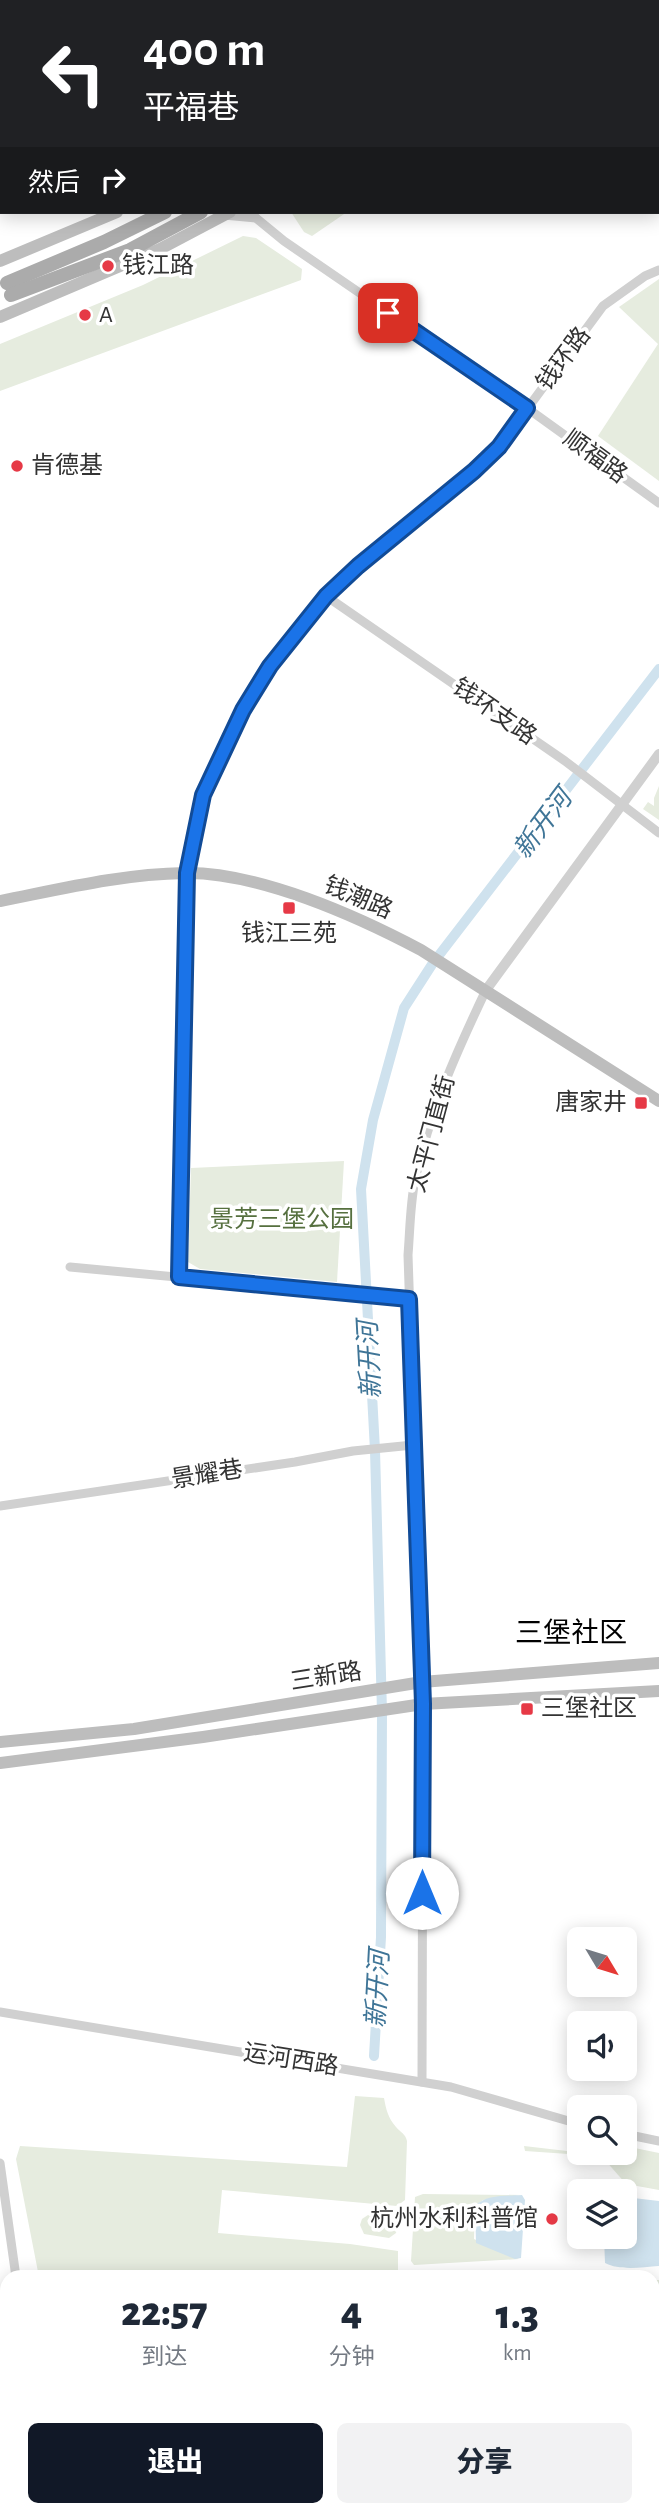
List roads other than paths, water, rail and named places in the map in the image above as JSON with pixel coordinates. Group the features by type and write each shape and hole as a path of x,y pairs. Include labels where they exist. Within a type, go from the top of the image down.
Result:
{"main road":[{"path":"0,261 112,214"},
{"path":"161,214 9,289 130,250 197,214"},
{"path":"0,317 160,249 225,214"},
{"name":"钱潮路","path":"0,901 85,884 187,873 246,880 308,900 385,931 421,950 659,1101"},
{"name":"三新路","path":"0,1742 134,1729 422,1682 659,1662"},
{"name":"三新路","path":"0,1763 423,1704 659,1691"}],"street":[{"name":"顺福路","path":"257,215 284,241 527,408 659,503"},
{"name":"钱环路","path":"179,1277 187,873 203,795 222,752 243,710 270,666 326,596 362,562 474,471 499,447 603,306 645,276 659,270"},
{"name":"钱环支路","path":"326,596 565,761 659,833"},
{"name":"太平门直街","path":"422,2082 423,1704 408,1255 415,1182 432,1118 453,1059 486,990 659,754"},
{"path":"69,1267 409,1299"},
{"name":"景耀巷","path":"0,1506 353,1451 413,1445"},
{"name":"运河西路","path":"0,2012 451,2087 567,2121"},
{"path":"637,2136 659,2141"},
{"path":"0,2163 15,2270"}],"water":[{"path":"522,2195 525,2200 521,2258 515,2259 476,2243 475,2206 485,2199"},
{"path":"637,2198 659,2201 659,2266 624,2268 605,2263 604,2249 637,2249"}],"waterway":[{"name":"新开河","path":"374,2056 381,1937 382,1712 375,1450 361,1189 373,1120 404,1008 433,963 659,669"}],"place":[{"name":"钱江路","path":"108,266"},
{"name":"A","path":"85,315"},
{"name":"肯德基","path":"17,466"},
{"name":"钱江三苑","path":"289,908"},
{"name":"唐家井","path":"641,1103"},
{"name":"三堡社区","path":"527,1709"},
{"name":"杭州水利科普馆","path":"552,2219"}],"district":[{"name":"三堡社区","path":"571,1634"}],"park label":[{"name":"景芳三堡公园","path":"282,1220"}]}
